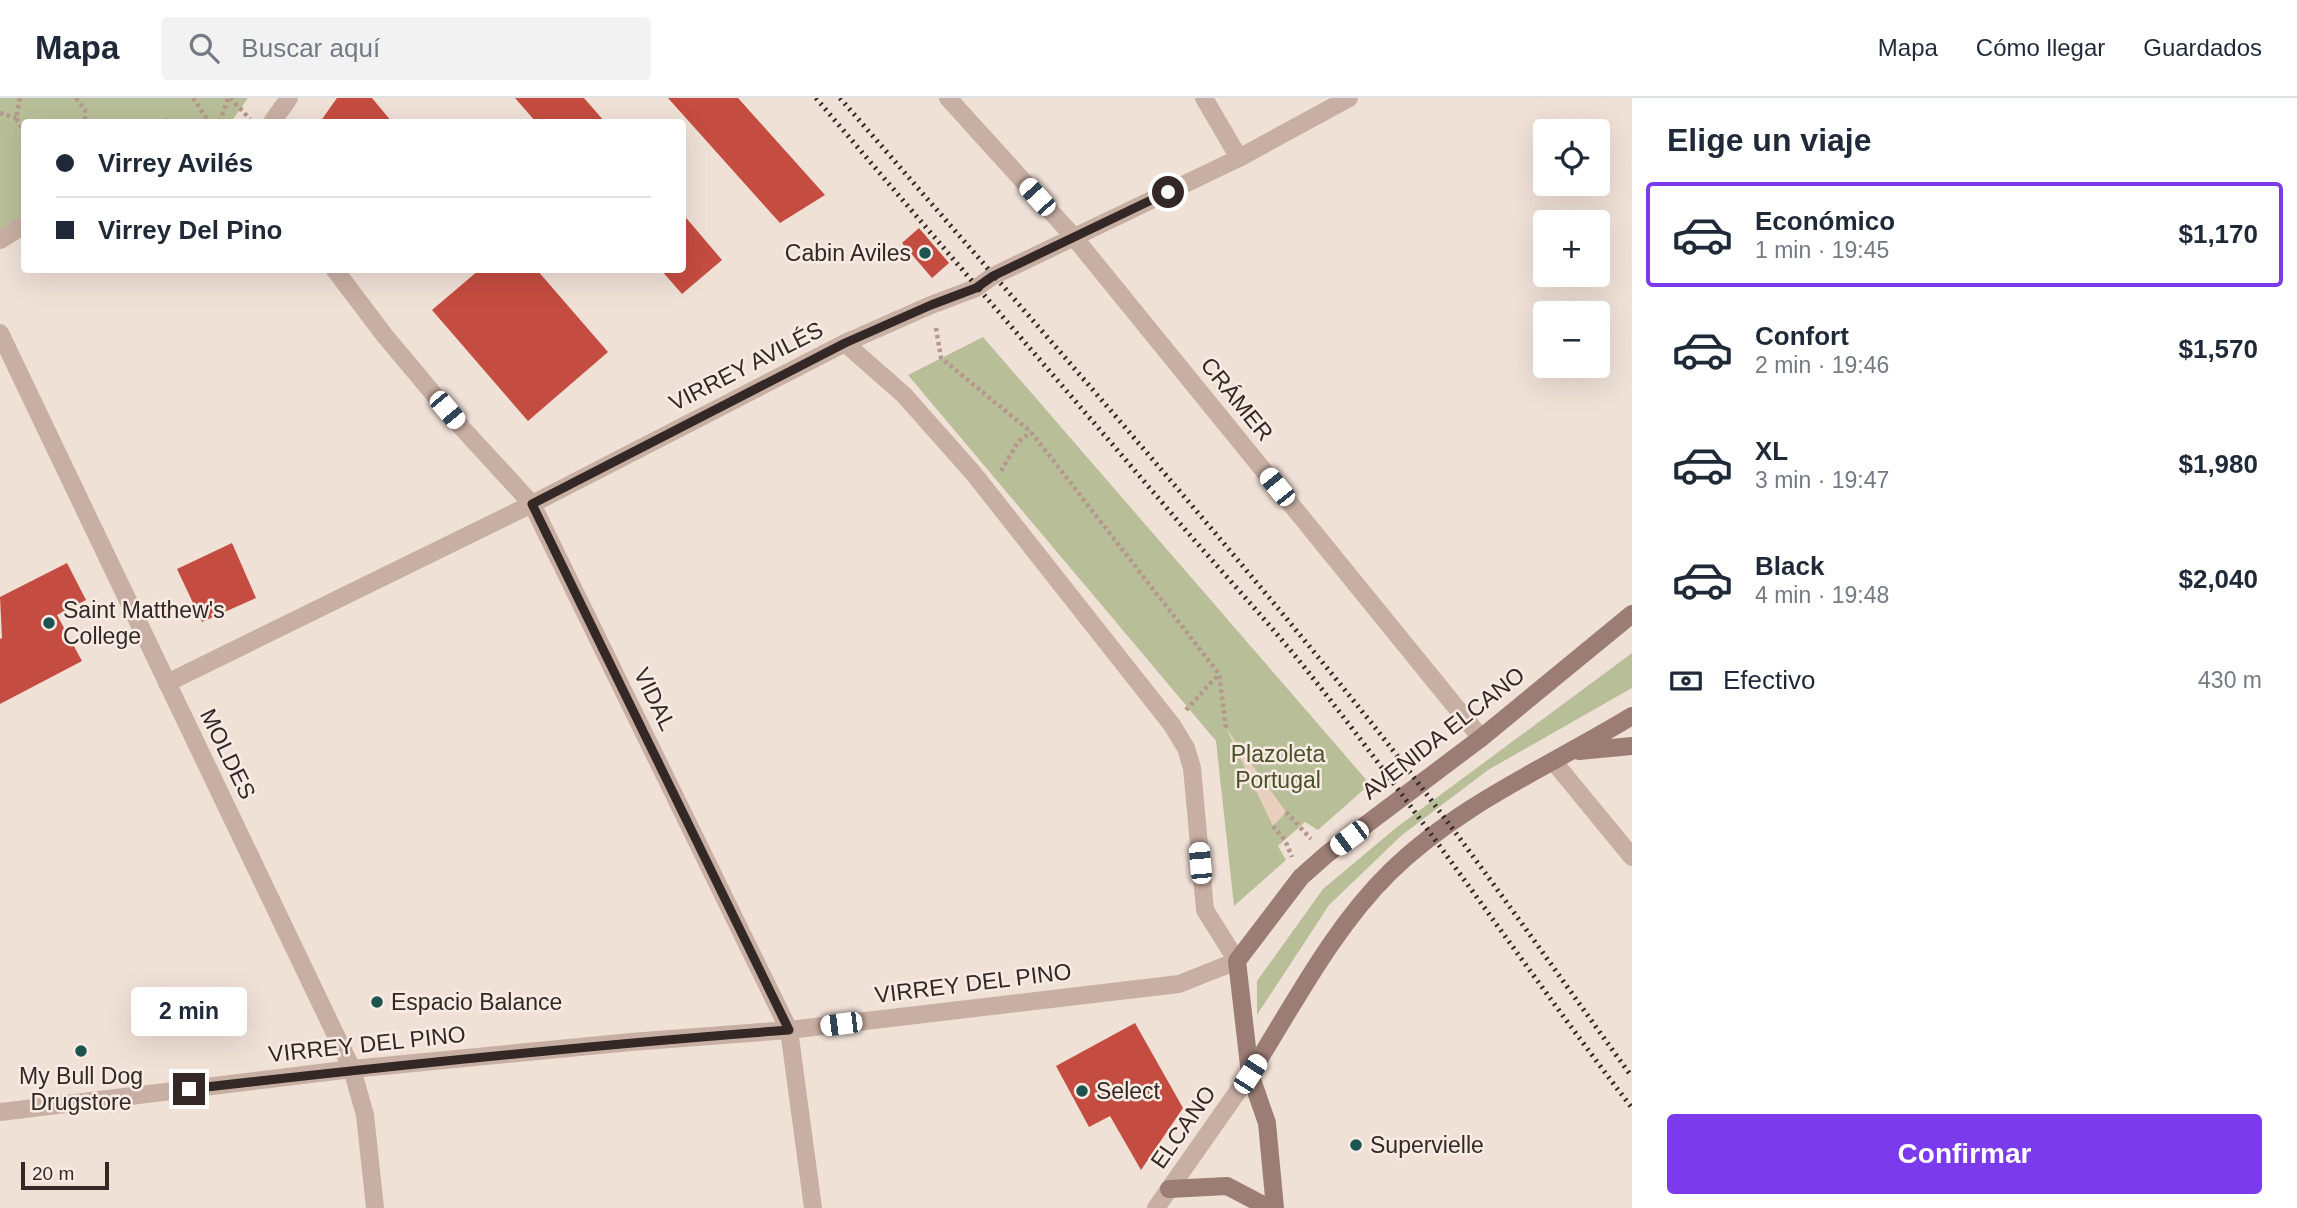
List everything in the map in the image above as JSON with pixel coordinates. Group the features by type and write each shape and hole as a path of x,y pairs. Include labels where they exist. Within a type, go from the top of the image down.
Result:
{"main road":[{"name":"AVENIDA ELCANO","path":"1237,961 1301,877 1327,854 1481,738 1631,617"},
{"path":"1250,1074 1331,945 1390,872 1466,810 1576,751 1632,716"},
{"path":"1576,751 1632,746"},
{"path":"1237,961 1250,1074 1267,1123 1275,1208"},
{"path":"1169,1189 1227,1186 1269,1208"}],"street":[{"path":"274,119 289,98"},
{"name":"CRÁMER","path":"948,98 1073,236 1481,738"},
{"path":"1204,98 1239,159"},
{"name":"VIRREY AVILÉS","path":"167,683 532,504 845,343 976,288 993,276 1073,236 1239,159 1349,98"},
{"path":"0,240 21,227"},
{"name":"VIDAL","path":"337,273 385,336 463,429 532,504 789,1030 813,1208"},
{"name":"MOLDES","path":"0,333 352,1069 365,1115 375,1208"},
{"path":"845,343 904,395 974,474 1172,725 1192,768 1205,910 1237,961"},
{"path":"1554,762 1632,857"},
{"name":"VIRREY DEL PINO","path":"0,1112 352,1069 789,1030 1179,984 1237,961"},
{"name":"ELCANO","path":"1156,1208 1250,1074"}],"path":[{"path":"16,118 20,98"},
{"path":"76,98 85,110 85,119"},
{"path":"192,98 207,119"},
{"path":"221,119 229,98 250,119"},
{"path":"0,113 16,118 21,126"},
{"path":"931,305 941,358 1031,432 1219,674 1226,727"},
{"path":"996,480 1018,442 1031,432"},
{"path":"1172,725 1219,674"},
{"path":"1286,811 1300,827"},
{"path":"1273,826 1285,840"}],"green space":[{"path":"0,98 248,98 233,119 21,119 21,227 0,240"},
{"name":"Plazoleta Portugal","path":"983,337 1370,784 1318,830 1305,822 1278,846 1286,860 1234,906 1216,741 908,375"},
{"path":"1632,653 1632,688 1488,770 1402,835 1329,905 1257,1015 1257,981 1323,889 1397,827"}],"shaded area":[{"path":"1226,728 1286,812 1273,826"}],"building":[{"path":"337,98 372,98 390,119 322,119"},
{"path":"515,98 584,98 602,119 533,119"},
{"path":"668,98 738,98 825,195 780,223"},
{"path":"686,218 722,260 682,294 664,273 686,273"},
{"name":"Cabin Aviles","path":"919,228 949,263 932,278 902,243"},
{"path":"475,273 540,273 608,352 528,421 432,310"},
{"path":"232,543 256,598 202,622 177,569"},
{"name":"Saint Matthew's College","path":"67,563 86,600 57,615 82,661 0,704 0,597"},
{"path":"1135,1023 1183,1108 1141,1170 1110,1116 1089,1127 1056,1066"}],"railway":[{"path":"816,98 1305,668 1389,777 1632,1108"},
{"path":"840,98 1298,632 1465,846 1632,1077"}],"place":[{"name":"Cabin Aviles","path":"925,253"},
{"name":"Saint Matthew's College","path":"49,623"},
{"name":"Espacio Balance","path":"377,1002"},
{"name":"My Bull Dog Drugstore","path":"81,1051"},
{"name":"Select","path":"1082,1091"},
{"name":"Supervielle","path":"1356,1145"}],"route":[{"path":"189,1089 402,1064 789,1030 532,504 845,343 976,288 993,276 1073,236 1168,192"}]}
